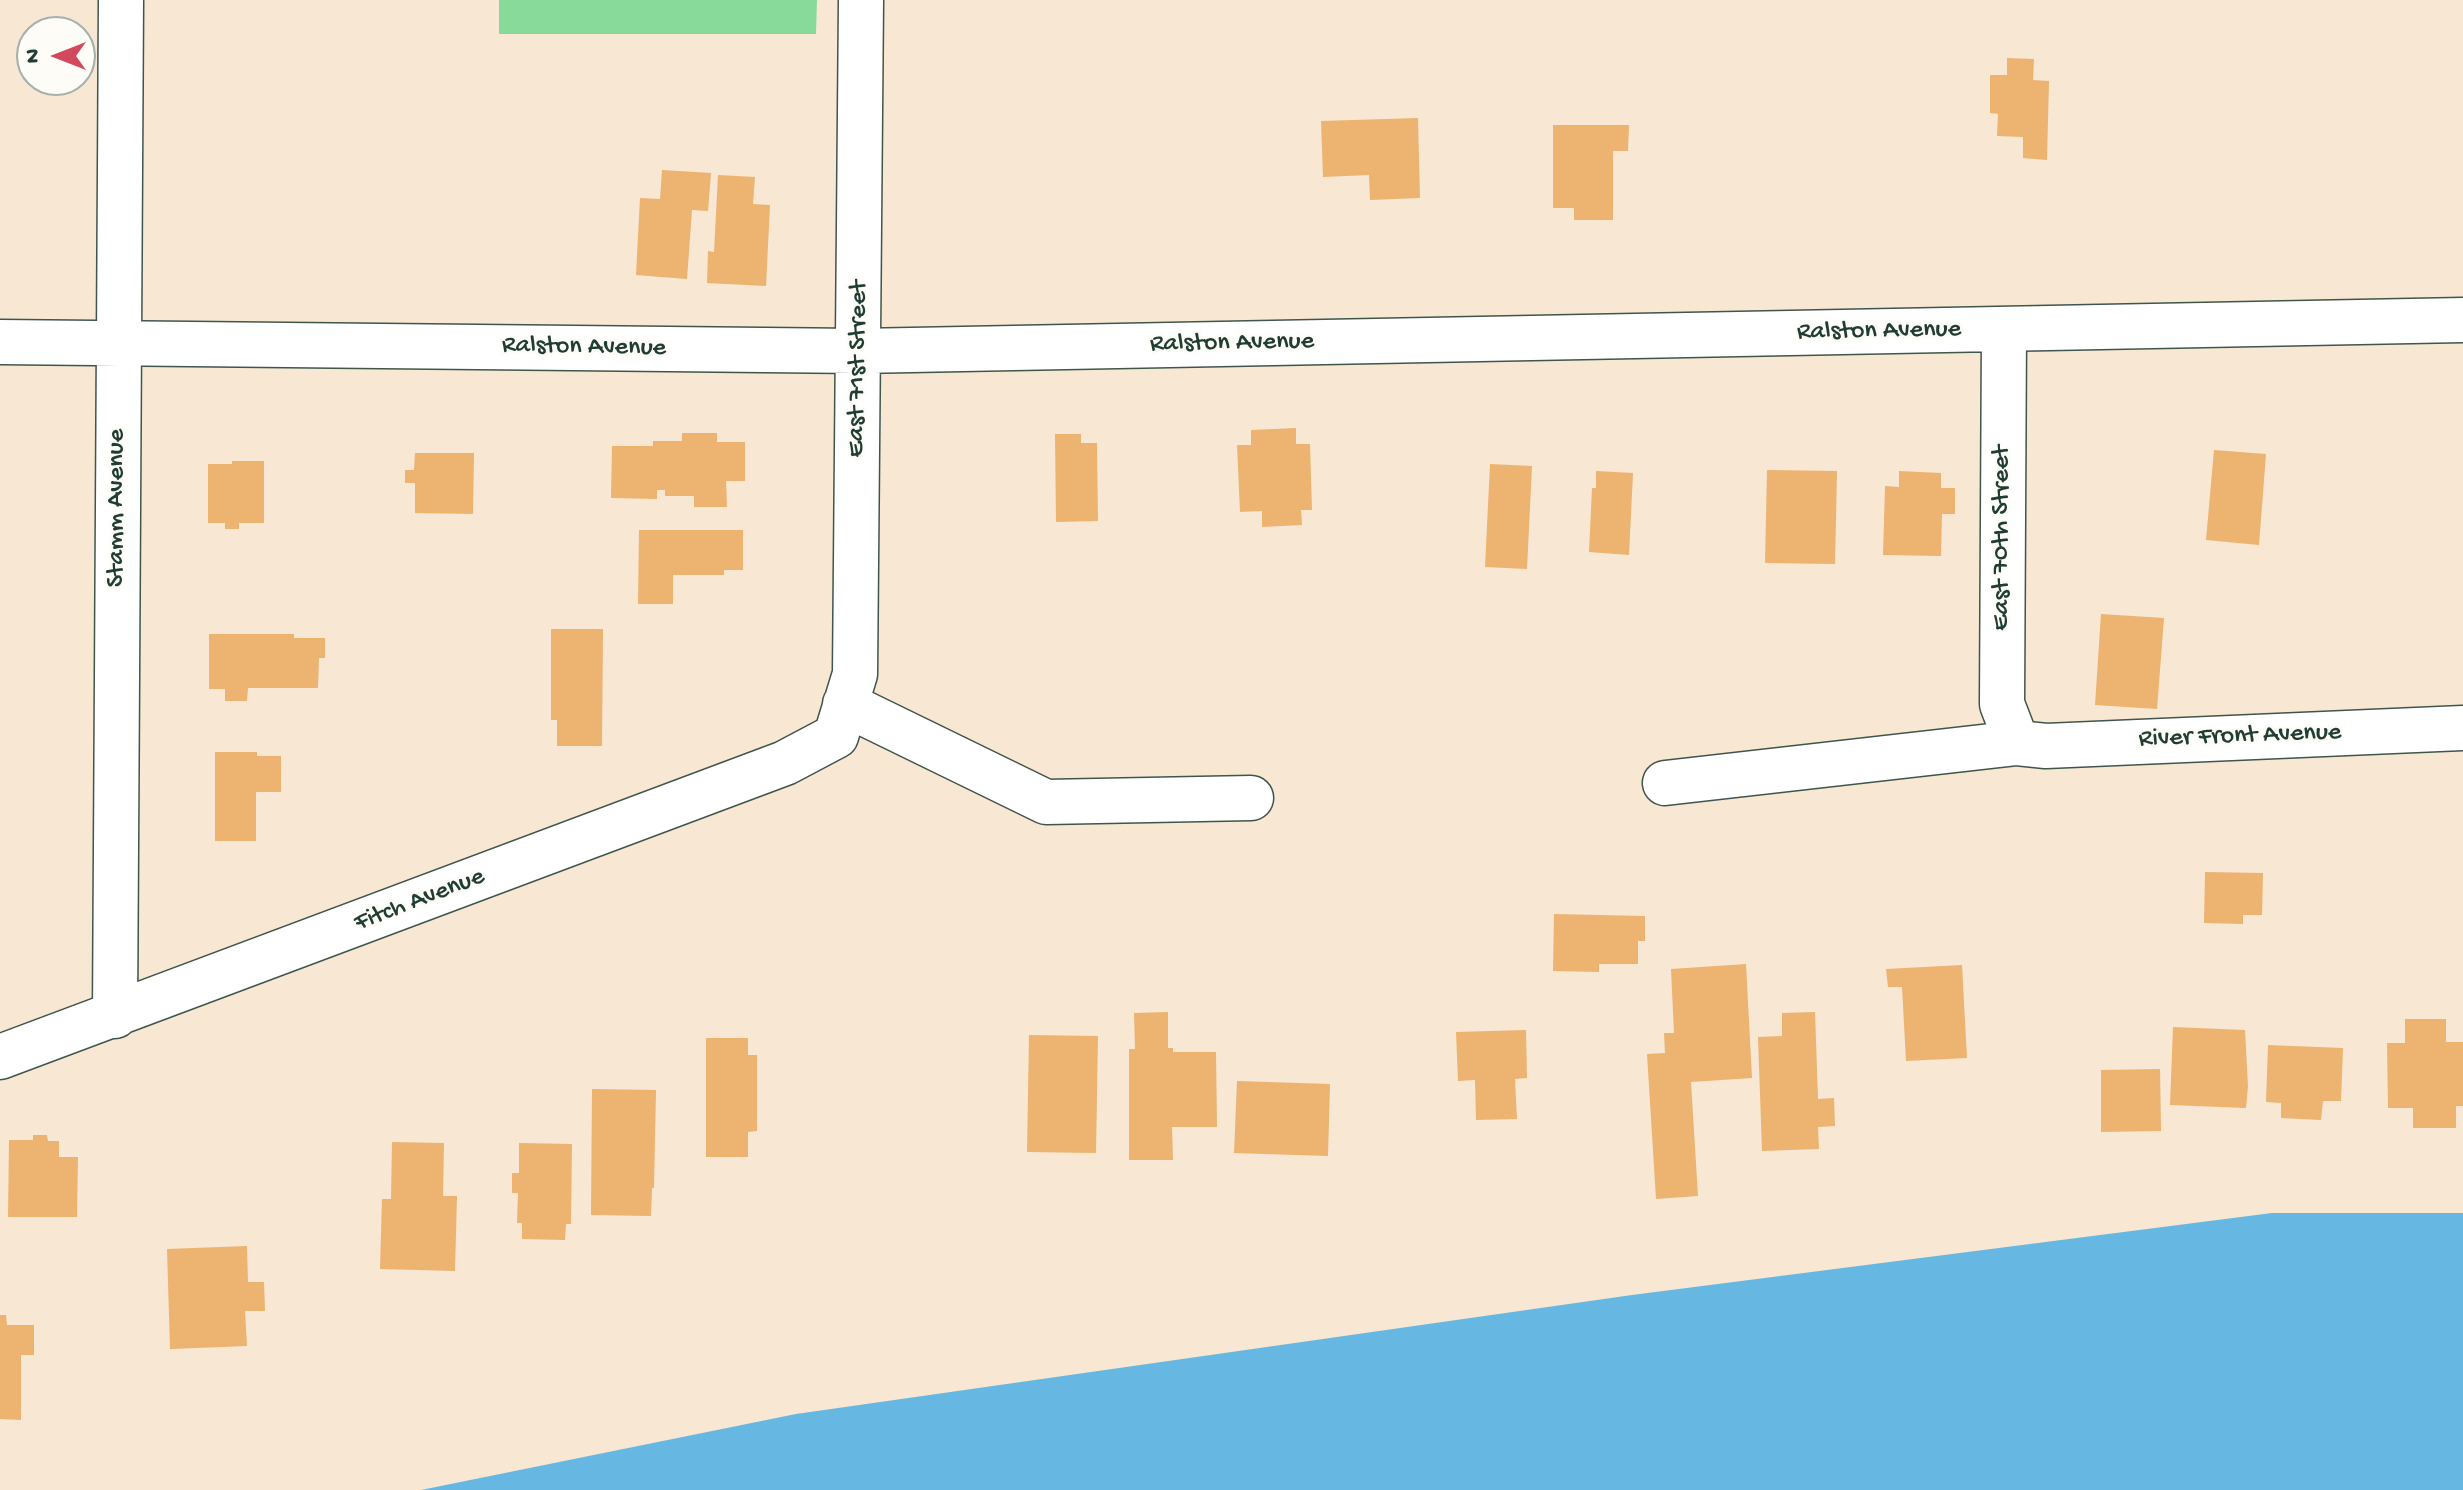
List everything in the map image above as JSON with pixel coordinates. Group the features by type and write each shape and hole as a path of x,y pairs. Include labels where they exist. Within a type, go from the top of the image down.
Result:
{"street":[{"name":"Stamm Avenue","path":"115,1016 121,0"},
{"name":"East 71st Street","path":"841,720 855,674 861,0"},
{"name":"Ralston Avenue","path":"0,342 859,351 2463,320"},
{"name":"East 70th Street","path":"2004,330 2002,704 2017,743"},
{"name":"Fitch Avenue","path":"0,1057 785,763 841,720"},
{"path":"841,720 1046,802 1251,798"},
{"name":"River Front Avenue","path":"1665,783 2017,743 2046,746 2463,728"}],"green space":[{"path":"499,0 817,0 816,34 499,34"}],"water":[{"path":"2272,1213 2463,1213 2463,1490 421,1490 796,1414 1632,1295"}],"building":[{"path":"2007,58 2034,59 2033,80 2049,81 2047,160 2023,158 2023,137 1997,136 1998,114 1990,113 1990,75 2007,75"},
{"path":"1418,118 1420,198 1370,200 1369,175 1323,177 1321,121"},
{"path":"1553,125 1629,125 1628,151 1613,151 1613,220 1574,220 1574,208 1553,208"},
{"path":"662,170 711,173 708,211 692,210 687,279 636,275 640,198 660,199"},
{"path":"718,175 755,177 753,204 770,205 766,286 707,283 708,251 714,252"},
{"path":"1296,428 1296,444 1310,444 1312,510 1301,510 1302,525 1262,527 1262,511 1240,512 1237,445 1251,445 1251,430"},
{"path":"682,433 717,433 717,442 745,442 745,481 726,481 727,507 694,507 694,496 665,496 665,490 657,490 657,499 611,498 612,446 653,446 653,441 682,441"},
{"path":"1055,434 1081,434 1081,443 1097,443 1098,521 1056,522"},
{"path":"2214,450 2266,454 2259,545 2206,540"},
{"path":"415,453 474,453 473,514 415,513 415,483 405,483 405,470 414,470"},
{"path":"232,461 264,461 264,523 239,523 239,529 225,529 225,523 208,523 208,464 232,464"},
{"path":"1490,464 1532,466 1527,569 1485,567"},
{"path":"1767,470 1837,471 1835,564 1765,563"},
{"path":"1596,471 1633,473 1629,555 1589,552 1592,488 1596,488"},
{"path":"1899,471 1941,473 1941,488 1955,488 1955,514 1942,514 1941,556 1883,555 1885,486 1899,487"},
{"path":"639,530 743,530 743,570 724,570 724,575 673,575 673,604 638,604"},
{"path":"2101,614 2164,618 2157,709 2095,705"},
{"path":"551,629 603,629 602,746 557,746 557,720 551,720"},
{"path":"209,634 294,634 294,638 325,638 325,658 319,658 318,688 248,688 247,701 225,701 225,689 209,689"},
{"path":"215,752 257,752 257,756 281,756 281,792 256,792 256,841 215,841"},
{"path":"2205,872 2263,873 2262,915 2243,915 2243,924 2204,923"},
{"path":"1554,914 1645,916 1645,941 1638,941 1638,964 1599,964 1599,972 1553,971"},
{"path":"1746,964 1752,1078 1691,1082 1698,1196 1656,1199 1647,1054 1665,1053 1664,1033 1674,1033 1671,969"},
{"path":"1962,965 1967,1058 1906,1061 1902,987 1888,987 1886,969"},
{"path":"1168,1012 1168,1048 1173,1048 1173,1052 1216,1052 1217,1127 1172,1127 1173,1160 1129,1160 1129,1049 1135,1049 1134,1013"},
{"path":"1815,1012 1818,1099 1834,1098 1835,1126 1818,1127 1819,1149 1762,1151 1758,1037 1782,1036 1782,1013"},
{"path":"2405,1019 2446,1019 2446,1042 2463,1042 2463,1106 2456,1106 2456,1128 2413,1128 2413,1108 2388,1108 2387,1043 2405,1043"},
{"path":"2173,1027 2245,1030 2246,1108 2170,1105"},
{"path":"1526,1030 1527,1078 1515,1079 1517,1119 1476,1120 1475,1080 1458,1081 1456,1032"},
{"path":"1029,1035 1098,1036 1096,1153 1027,1152"},
{"path":"706,1038 748,1038 748,1055 757,1055 757,1131 748,1132 748,1157 706,1157"},
{"path":"2268,1045 2343,1048 2341,1101 2323,1101 2321,1120 2281,1118 2281,1103 2266,1102"},
{"path":"2160,1069 2161,1131 2101,1132 2101,1070"},
{"path":"1237,1081 1330,1084 1328,1156 1234,1153"},
{"path":"592,1089 656,1090 651,1216 591,1215"},
{"path":"33,1135 47,1135 48,1141 59,1141 59,1157 78,1157 77,1217 8,1217 9,1140 33,1140"},
{"path":"392,1142 444,1143 443,1196 457,1196 455,1271 380,1269 382,1199 391,1199"},
{"path":"519,1143 572,1144 571,1224 566,1224 565,1240 522,1239 522,1223 517,1223 518,1193 512,1193 512,1173 519,1173"},
{"path":"247,1246 248,1282 264,1282 265,1311 245,1311 247,1346 170,1349 167,1249"},
{"path":"0,1315 6,1315 7,1325 34,1325 34,1355 21,1355 21,1420 0,1419"}]}
